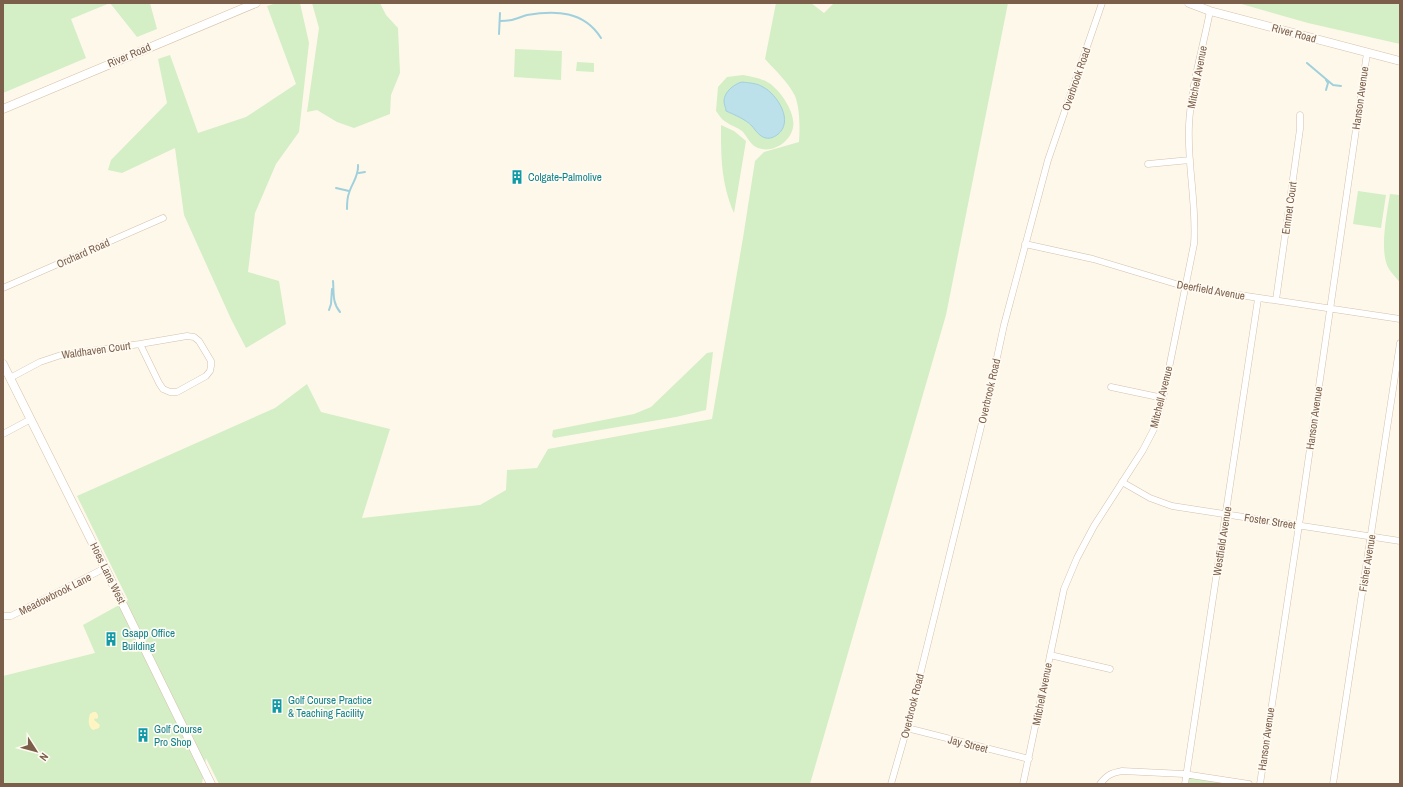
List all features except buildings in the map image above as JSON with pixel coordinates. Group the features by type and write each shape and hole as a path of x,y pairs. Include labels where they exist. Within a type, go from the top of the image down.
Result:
{"main road":[{"name":"River Road","path":"3,108 256,3"},
{"name":"River Road","path":"1189,3 1210,11 1400,61"},
{"name":"Hoes Lane West","path":"3,364 211,784"}],"street":[{"name":"Overbrook Road","path":"891,784 907,728 986,406 1004,325 1025,244 1048,160 1102,3"},
{"name":"Mitchell Avenue","path":"1023,784 1064,589 1076,558 1094,526 1143,450 1155,427 1163,398 1194,244 1195,225 1189,125 1191,103 1210,11"},
{"name":"Hanson Avenue","path":"1260,784 1367,53"},
{"name":"Emmet Court","path":"1276,300 1299,137 1300,114"},
{"path":"1148,164 1190,160"},
{"name":"Orchard Road","path":"3,288 163,218"},
{"name":"Deerfield Avenue","path":"1025,244 1093,259 1186,288 1400,319"},
{"name":"Westfield Avenue","path":"1185,784 1227,514 1258,299"},
{"name":"Waldhaven Court","path":"10,378 40,362 61,355 187,336 194,337 199,341 211,361 210,371 206,376 177,392 170,392 164,389 159,383 140,344"},
{"name":"Fisher Avenue","path":"1333,784 1400,342"},
{"path":"1111,386 1163,398"},
{"path":"3,434 31,419"},
{"name":"Foster Street","path":"1122,482 1150,498 1172,506 1400,541"},
{"name":"Meadowbrook Lane","path":"3,616 11,616 105,568"},
{"path":"1050,655 1110,669"},
{"name":"Jay Street","path":"907,728 1029,759"},
{"path":"1100,784 1112,773 1122,771 1187,775 1249,784"}],"green space":[{"path":"3,3 110,3 71,19 86,58 3,93"},
{"path":"110,3 150,3 157,29 137,37"},
{"path":"277,3 300,3 309,43 299,132 276,164 255,213 248,272 279,281 286,324 246,348 231,319 184,215 175,148 122,173 108,170 111,160 167,103 158,59 170,55 198,133 246,117 296,84 267,6"},
{"path":"312,3 380,3 386,15 398,28 400,73 391,95 390,114 354,128 337,122 317,110 307,112 319,28"},
{"path":"776,3 811,3 824,13 834,3 1008,3 946,315 810,784 219,784 206,758 202,784 3,784 3,676 95,653 83,625 128,600 77,496 275,408 307,384 321,412 390,429 362,518 480,505 506,490 507,470 537,468 548,449 712,419 755,161 764,152 799,142 799,112 795,96 785,81 765,59"},
{"path":"1238,3 1400,3 1400,44 1308,23"},
{"path":"515,49 562,51 561,80 514,77"},
{"path":"577,62 594,63 594,72 576,71"},
{"path":"743,75 756,78 769,83 778,91 790,109 793,121 791,132 784,142 774,148 762,149 756,147 742,131 722,119 716,111 718,87 727,77","holes":["729,90 785,123 780,133 752,126 742,118 726,111 724,98"]},
{"path":"721,125 734,131 746,141 734,213 726,191 724,180"},
{"path":"1358,191 1386,195 1381,228 1353,224"},
{"path":"1390,194 1400,195 1400,283 1388,267 1385,258 1384,240"},
{"path":"713,352 706,410 676,417 554,438 552,436 553,430 634,414 651,407 707,353"},
{"path":"1187,776 1245,784 1185,784"}],"sand":[{"path":"96,712 98,715 98,718 95,718 94,720 100,725 99,728 93,730 89,725 89,721 90,714"}],"water":[{"path":"742,82 753,83 761,86 774,96 778,102 784,116 784,123 782,129 777,135 770,138 764,137 758,134 746,121 726,111 724,98 733,87"}],"waterway":[{"path":"499,34 500,13"},
{"path":"500,21 511,20 538,13 568,14 586,22 601,38"},
{"path":"1307,63 1333,85 1341,86"},
{"path":"1326,80 1328,83 1326,90"},
{"path":"347,209 348,197 356,176 358,165"},
{"path":"359,173 365,172"},
{"path":"336,188 349,191"},
{"path":"333,281 335,301 337,309 340,312"},
{"path":"329,310 332,289"}],"place":[{"name":"Colgate-Palmolive","path":"517,177"},
{"name":"Gsapp Office Building","path":"111,639"},
{"name":"Golf Course Practice & Teaching Facility","path":"277,706"},
{"name":"Golf Course Pro Shop","path":"143,735"}]}
